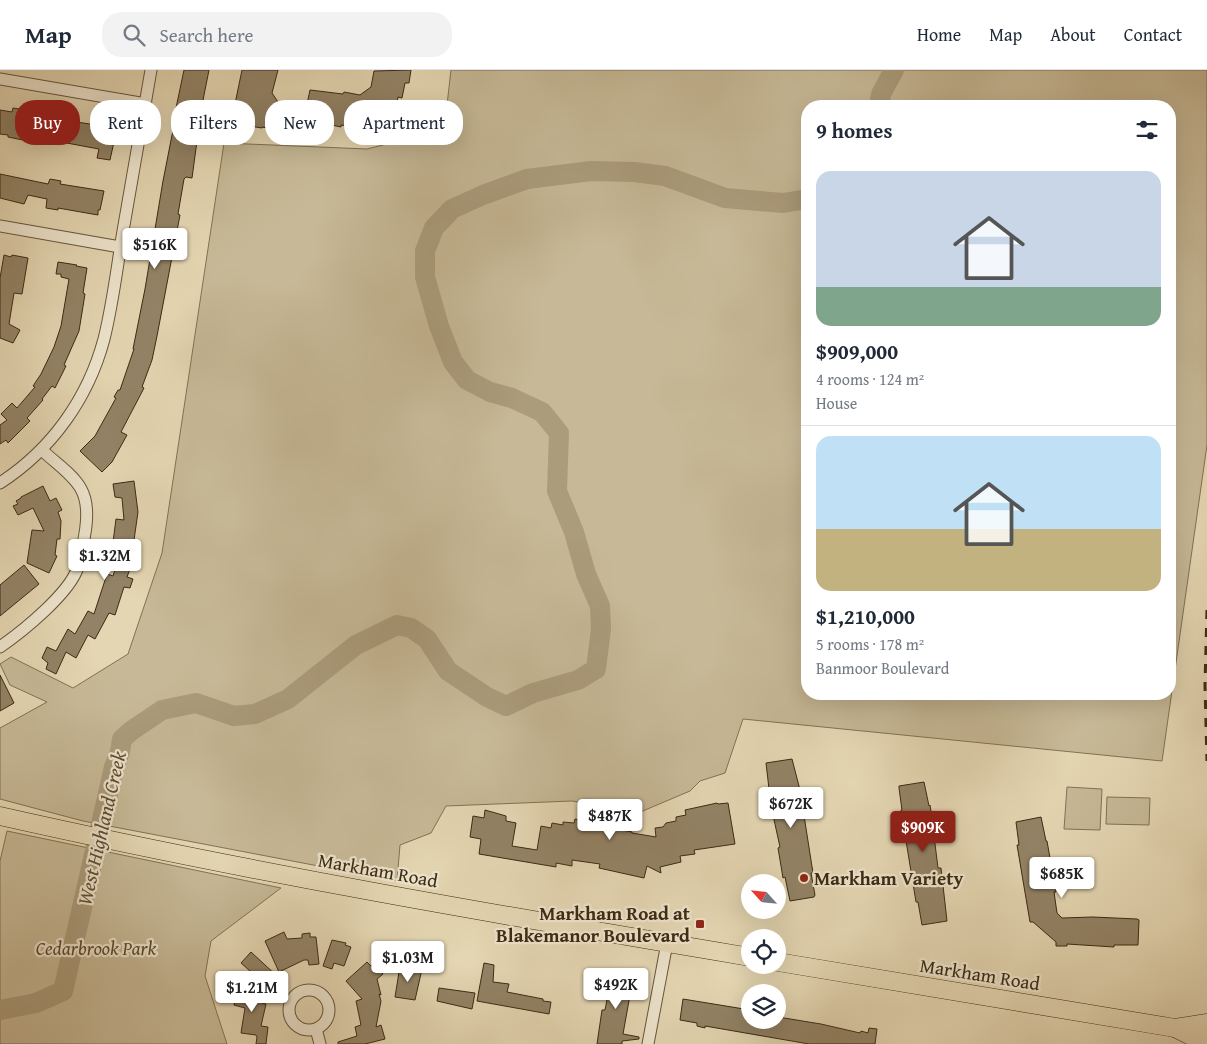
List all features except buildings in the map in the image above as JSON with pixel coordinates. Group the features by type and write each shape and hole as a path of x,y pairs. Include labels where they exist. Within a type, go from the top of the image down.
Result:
{"main road":[{"name":"Markham Road","path":"0,816 112,841 325,882 741,956"},
{"name":"Markham Road","path":"786,963 1175,1028 1197,1039 1207,1041"},
{"name":"Markham Road","path":"1175,1028 1207,1023"}],"street":[{"path":"147,100 151,70"},
{"path":"0,79 123,100"},
{"path":"0,484 16,473 42,450 65,422 88,383 104,340 139,145"},
{"path":"0,226 120,247"},
{"path":"0,647 59,596 76,575 78,566 87,516 82,490 42,450"},
{"path":"649,1044 667,943"},
{"path":"316,1029 320,1044"}],"green space":[{"path":"451,70 1207,70 1207,445 1176,663 1176,100 801,100 801,700 1171,700 1162,761 743,719 725,773 700,781 690,791 638,813 572,801 446,806 431,833 400,845 397,881 83,821 0,799 0,728 47,702 10,685 0,664 11,657 73,688 128,654 162,553 224,145 255,144 367,149 383,145 463,145 463,100 448,100"},
{"path":"1067,787 1102,789 1100,830 1064,829"},
{"path":"1107,797 1150,798 1149,825 1106,824"},
{"name":"Cedarbrook Park","path":"7,831 281,888 211,941 205,976 227,1044 0,1044 0,861"}],"waterway":[{"name":"West Highland Creek","path":"880,100 881,94 894,70"},
{"name":"West Highland Creek","path":"0,1010 36,1003 63,991 122,739 162,710 196,703 234,716 255,714 288,699 356,645 397,625 411,628 427,639 448,671 487,697 506,706 533,693 578,680 596,669 601,629 600,606 586,574 574,532 557,491 559,433 542,412 512,398 490,392 467,380 453,362 439,326 425,277 425,251 434,228 452,209 527,179 591,171 634,172 665,176 725,198 783,203 801,200"}],"railway":[{"path":"1207,610 1205,685 1207,761"}],"place":[{"name":"Markham Variety","path":"804,878"},
{"name":"Markham Road at Blakemanor Boulevard","path":"700,924"}]}
